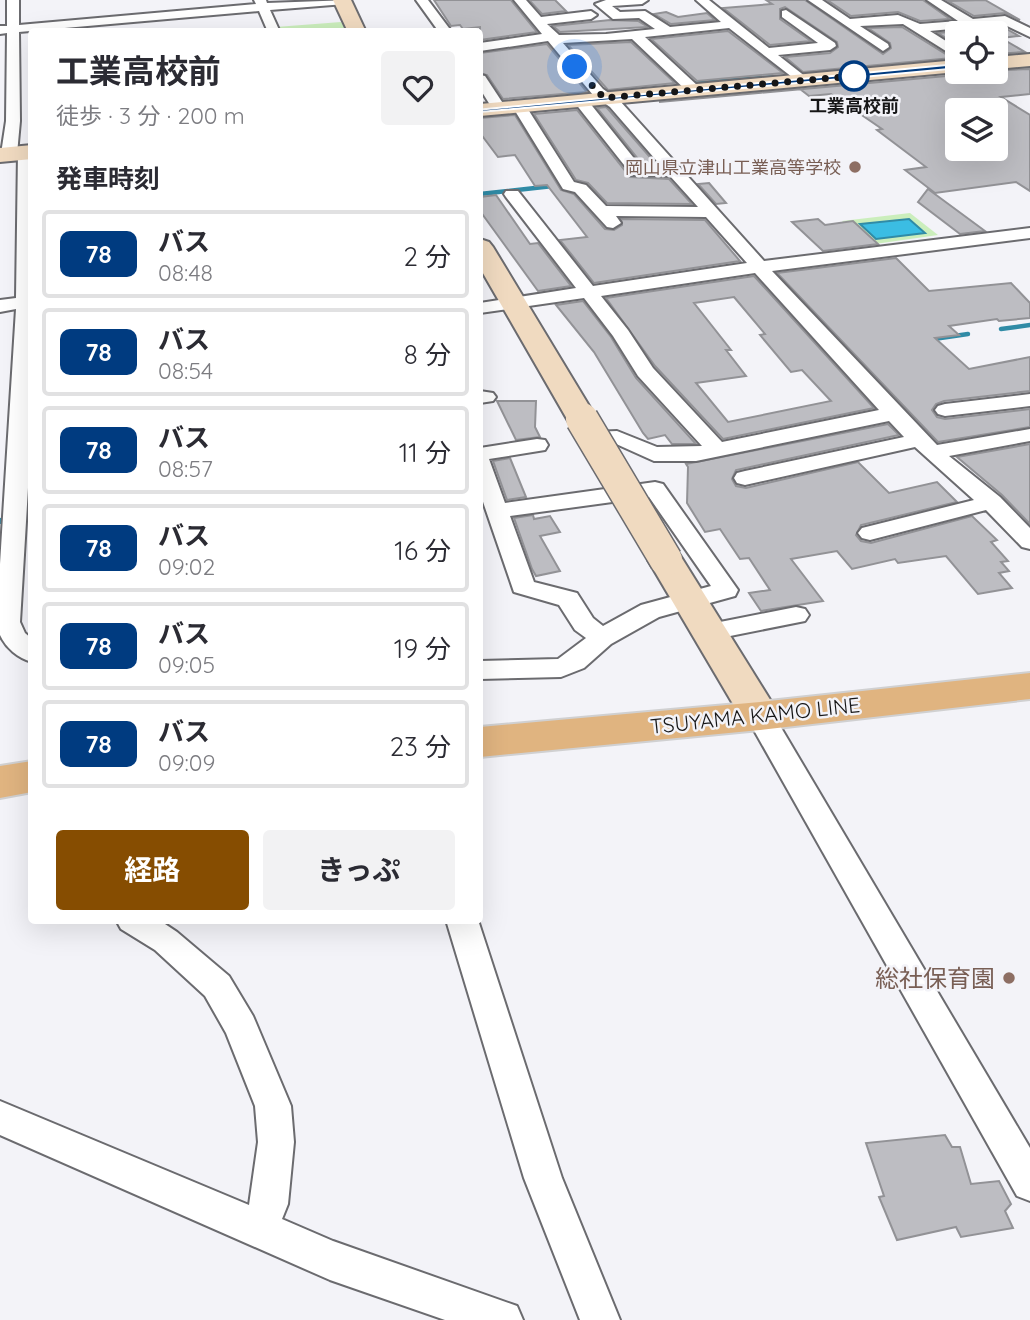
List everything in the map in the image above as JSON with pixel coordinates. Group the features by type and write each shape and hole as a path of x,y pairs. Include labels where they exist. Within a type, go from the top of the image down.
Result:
{"main road":[{"name":"TSUYAMA KAMO LINE","path":"483,764 767,728 1030,686"},
{"name":"TSUYAMA KAMO LINE","path":"483,742 1030,713"},
{"path":"0,782 28,777"},
{"path":"0,788 28,788"}],"street":[{"path":"13,0 7,29 7,122 17,153 27,303 10,431 18,506 7,622 14,638 28,650"},
{"path":"7,29 102,21 181,6 343,0 355,28"},
{"path":"422,0 443,28"},
{"path":"520,0 554,37 575,67 604,98 615,104 714,218 926,446 1025,529"},
{"path":"642,0 601,4 617,16 641,14 667,31"},
{"path":"702,0 802,80"},
{"path":"814,0 883,47"},
{"path":"261,3 272,28"},
{"path":"181,6 185,28"},
{"path":"931,6 966,21"},
{"path":"931,6 945,23"},
{"path":"766,52 830,46 786,14"},
{"path":"539,20 591,15"},
{"path":"848,23 898,19 917,27 945,46"},
{"path":"1008,22 1030,33"},
{"path":"483,47 554,37 635,35 732,24"},
{"path":"917,27 945,25"},
{"path":"635,35 694,90"},
{"path":"1008,62 1030,60"},
{"path":"499,108 945,67"},
{"path":"483,84 499,108 569,186 580,188 608,217 714,218"},
{"path":"7,91 28,88"},
{"path":"580,100 636,172 673,171"},
{"path":"7,122 28,119"},
{"path":"512,194 621,334 645,372 717,450"},
{"path":"684,224 714,218"},
{"path":"483,307 759,267 1030,233"},
{"path":"483,252 512,304 591,428 1030,1183"},
{"path":"0,306 27,303"},
{"path":"946,410 1030,400"},
{"path":"591,428 642,450 666,455 717,450 895,413"},
{"path":"745,478 926,446 1030,435"},
{"path":"483,454 537,445"},
{"path":"483,471 523,587 568,599 584,624 602,638"},
{"path":"497,511 655,489 726,590 700,617"},
{"path":"870,533 992,502"},
{"path":"483,670 561,668 575,662 602,638 650,611 700,617 796,615"},
{"path":"138,924 166,941 217,986 241,1027 273,1107 276,1142 269,1204 258,1229"},
{"path":"463,924 543,1178 600,1320"},
{"path":"0,1118 330,1260 503,1320"}],"green space":[{"path":"341,22 345,28 276,28"},
{"path":"910,213 938,235 868,245 842,221"}],"water":[{"path":"909,219 925,233 876,239 860,224"}],"building":[{"path":"434,0 511,0 537,32 483,40 483,28 451,26"},
{"path":"529,0 555,0 566,11 542,14"},
{"path":"766,0 805,0 883,54 891,48 890,43 868,28 902,27 945,54 945,59 803,72 785,57 830,53 838,47 837,42 785,7 780,9 780,19 811,41 770,45 723,8 772,4"},
{"path":"827,0 923,0 950,19 920,21 898,12 851,16"},
{"path":"985,0 1020,20 1005,13 974,16 948,1"},
{"path":"666,12 678,17 707,13 715,20 671,24 654,14"},
{"path":"610,20 638,21 648,27 560,32 553,26"},
{"path":"1008,30 1019,36 1008,37"},
{"path":"728,31 783,73 697,81 651,39"},
{"path":"631,42 675,83 608,90 568,45"},
{"path":"1008,42 1025,52 1008,53"},
{"path":"547,44 587,92 503,99 487,75 483,74 483,53"},
{"path":"1030,69 1030,94 1003,98 945,98 945,161 1008,161 1008,101 1030,115 1030,191 1016,182 935,193 905,170 926,167 877,130 882,129 831,94 809,96 800,89 945,76 945,84 1008,84 1008,70"},
{"path":"606,107 656,164 642,164 597,108"},
{"path":"577,110 630,177 669,179 692,204 607,203 588,183 576,180 534,114"},
{"path":"515,115 561,190 574,194 605,229 614,230 622,225 621,219 705,220 740,261 594,283 560,240 587,237 547,185 535,186 515,155 498,157 483,137 483,118"},
{"path":"709,183 726,203 716,204 698,184"},
{"path":"928,189 985,231 960,234 918,202"},
{"path":"496,195 530,244 538,243 571,286 538,291 483,215 483,197"},
{"path":"818,219 825,225 853,221 878,244 823,251 792,222"},
{"path":"896,258 929,291 1011,283 1030,303 1030,318 997,319 949,326 959,335 935,338 969,369 1030,357 1030,391 944,401 936,404 932,410 937,417 945,419 1030,409 1030,427 938,442 777,273"},
{"path":"754,276 874,408 723,439 655,366 606,298","holes":["734,297 765,334 760,335 791,372 802,370 831,401 728,422 696,383 746,376 726,350 731,350 694,303"]},
{"path":"583,301 611,337 636,378 696,444 672,444 665,435 648,439 643,433 594,352 556,305"},
{"path":"497,401 536,401 535,427 540,437 516,440"},
{"path":"888,424 899,435 736,470 732,479 736,486 746,488 858,462 889,493 937,482 957,502 861,525 856,535 861,541 871,543 972,516 997,540 991,542 1008,561 1001,562 1009,571 999,573 1012,588 978,594 946,556 898,563 895,559 852,569 837,551 791,559 823,601 761,611 749,593 770,590 749,558 740,559 720,529 705,532 687,503 686,464"},
{"path":"1030,444 1030,524 1002,495 957,457"},
{"path":"510,458 526,497 507,500 493,461"},
{"path":"533,515 534,519 550,516 560,532 540,536 560,571 536,576 532,569 514,518"},
{"path":"945,1135 952,1147 960,1147 971,1184 999,1181 1011,1204 1005,1211 1013,1228 961,1237 956,1227 897,1240 879,1197 884,1196 866,1143"}],"waterway":[{"path":"693,83 772,77"},
{"path":"623,176 653,175"},
{"path":"483,194 562,185"},
{"path":"1001,329 1030,325"},
{"path":"927,340 968,334"},
{"path":"0,521 28,518"}],"bus line":[{"name":"78","path":"483,110 945,67"}],"place":[{"name":"工業高校前","path":"854,76"},
{"name":"岡山県立津山工業高等学校","path":"855,167"},
{"name":"総社保育園","path":"1009,978"}],"route":[{"path":"575,67 604,98 854,76"}]}
